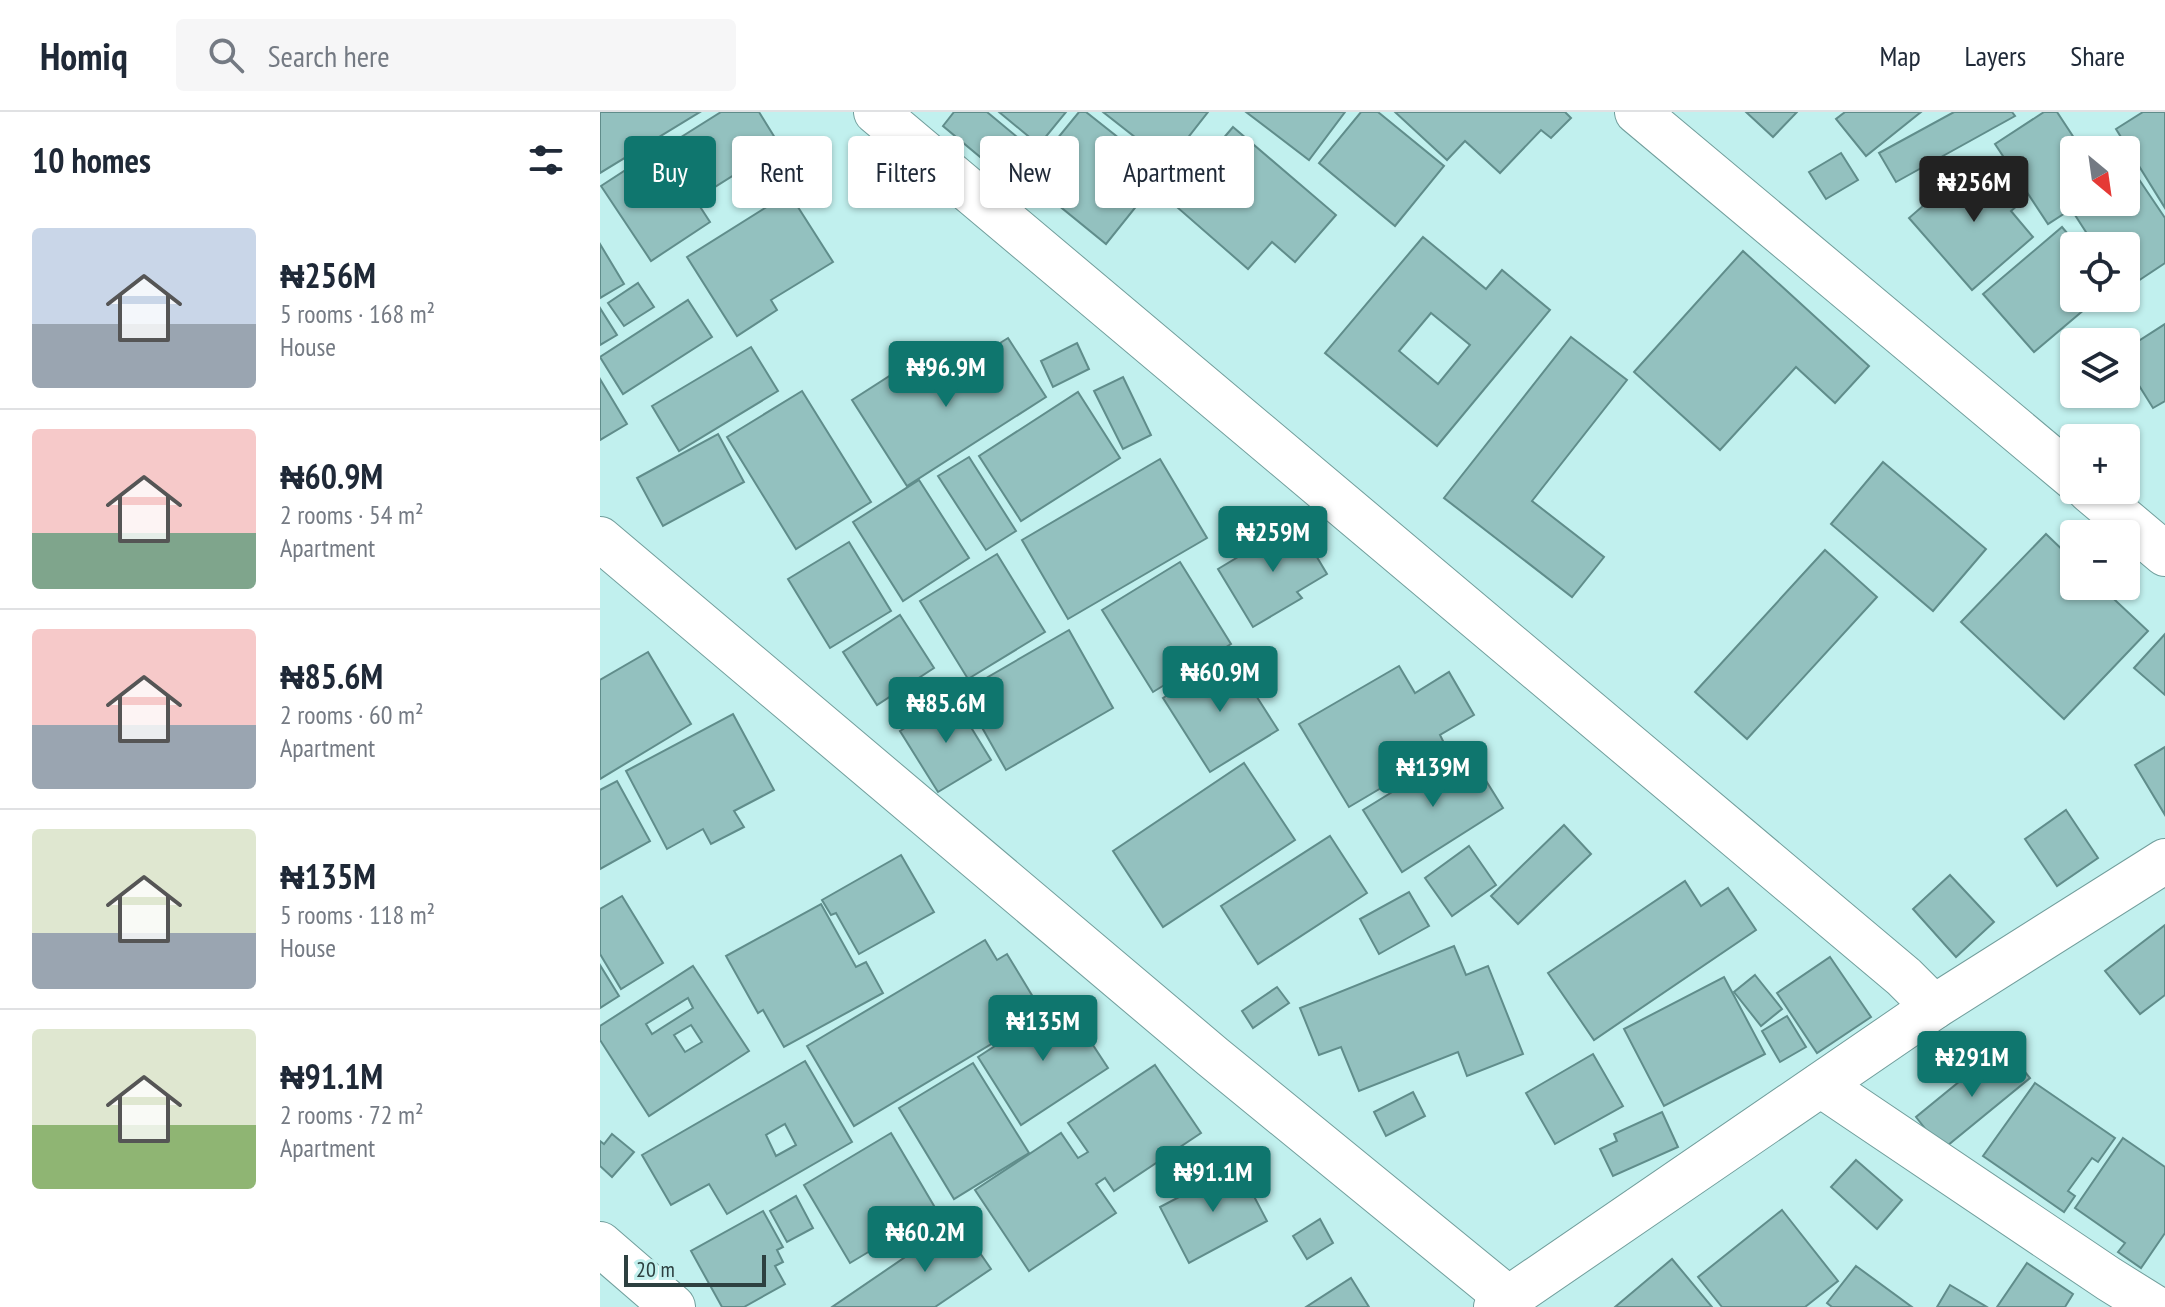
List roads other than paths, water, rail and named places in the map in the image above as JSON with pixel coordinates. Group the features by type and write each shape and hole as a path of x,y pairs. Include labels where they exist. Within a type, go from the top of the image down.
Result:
{"street":[{"path":"876,112 1904,977 1934,1007"},
{"path":"1637,112 2060,466"},
{"path":"2106,504 2165,554"},
{"path":"600,539 1502,1303 1934,1007 2165,861"},
{"path":"1821,1085 2099,1293 2154,1307"},
{"path":"600,1244 673,1307"}]}
